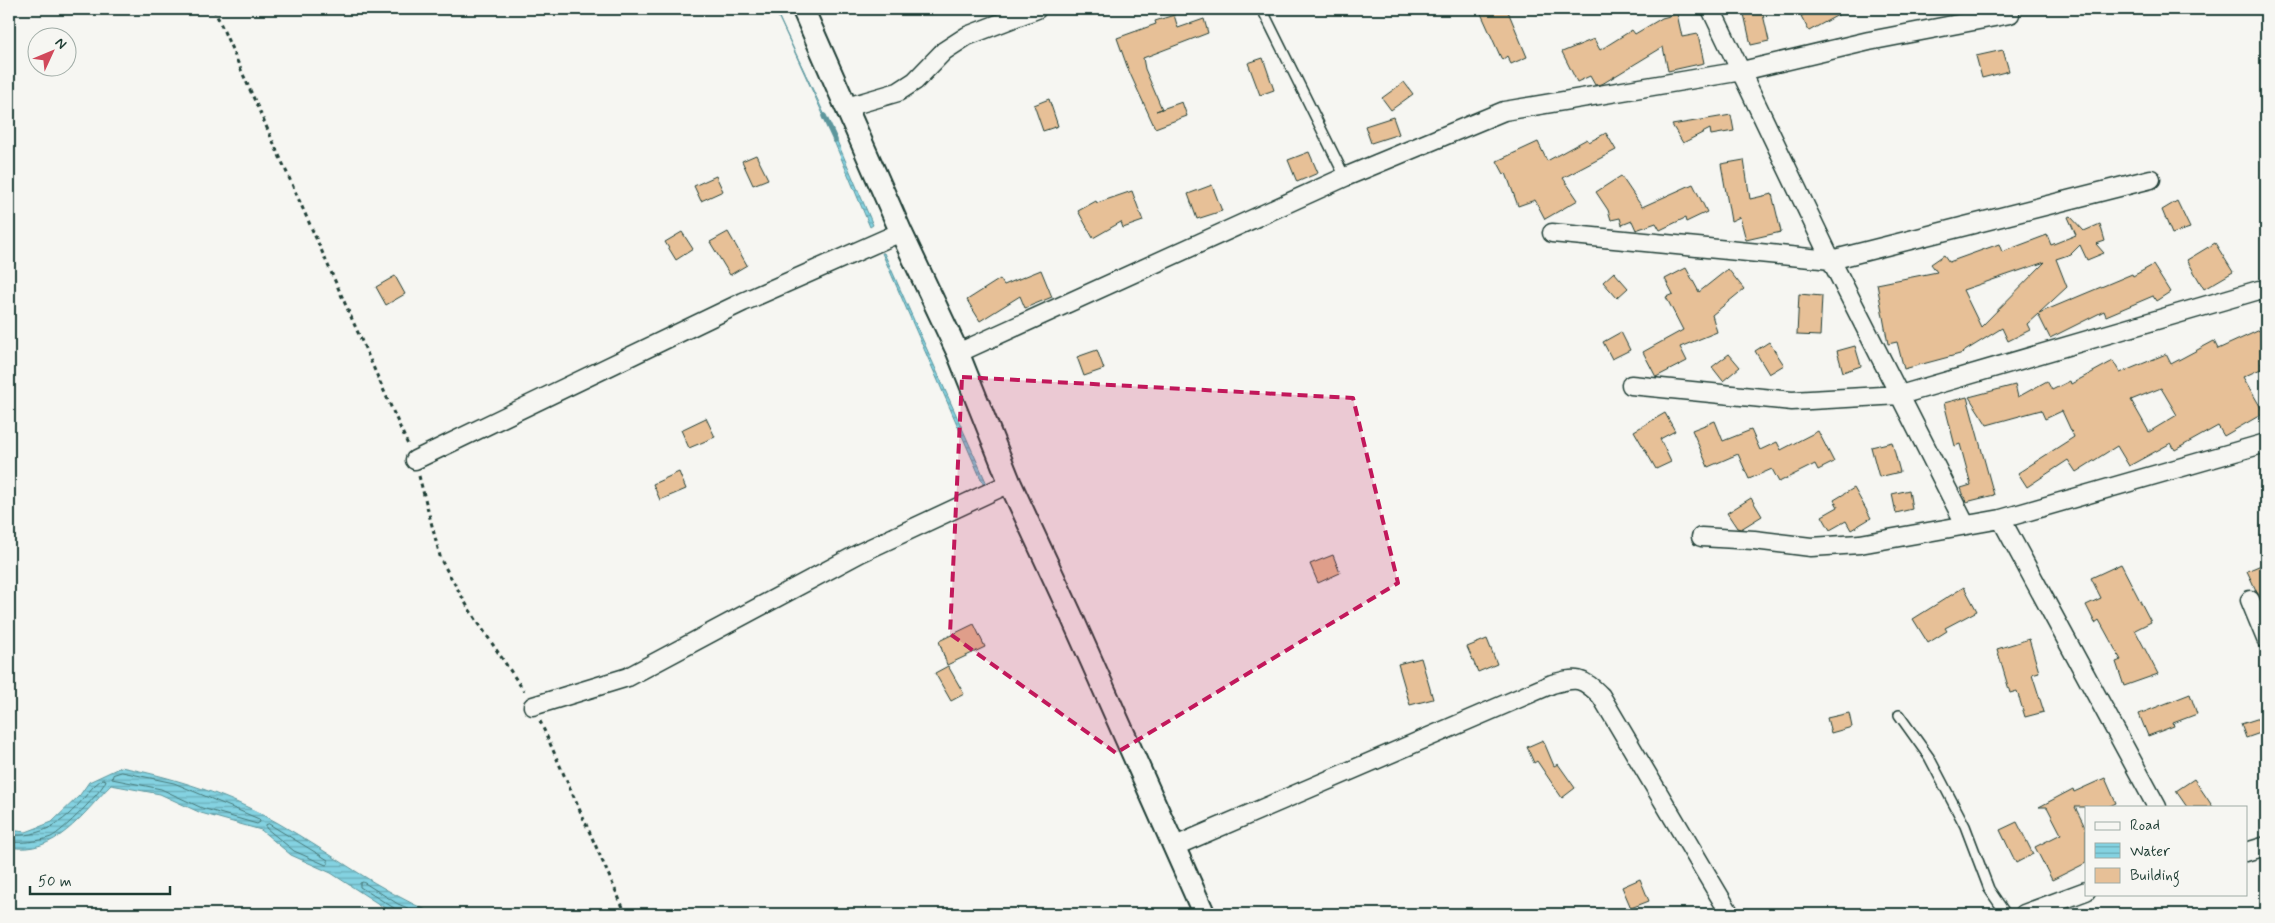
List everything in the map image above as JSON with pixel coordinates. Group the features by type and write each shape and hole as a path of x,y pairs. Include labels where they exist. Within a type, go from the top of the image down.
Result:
{"street":[{"path":"803,9 901,232 958,353 1010,483 1204,914"},
{"path":"847,107 898,92 915,81 944,51 967,36 1037,9"},
{"path":"1711,9 1831,260 1965,524"},
{"path":"958,353 1345,177 1504,111 1742,71 1869,41 2010,14"},
{"path":"1552,233 1831,260 2152,179"},
{"path":"415,460 743,302 901,232"},
{"path":"1631,385 1792,401 1900,395 2259,290"},
{"path":"1701,537 1754,540 1811,548 1860,544 2001,519 2266,443"},
{"path":"533,706 628,677 860,553 1010,483"},
{"path":"2001,519 2156,806"},
{"path":"2250,600 2266,638"},
{"path":"1173,847 1552,684 1574,678 1588,683 1602,696 1730,914"},
{"path":"2248,851 2266,846"},
{"path":"2024,914 2085,891"}],"lane":[{"path":"1262,9 1345,177"},
{"path":"1899,715 1929,757 1965,826 1989,889 2006,914"}],"highlighted area":[{"path":"962,377 1353,398 1398,583 1116,753 950,634"}],"water":[{"path":"775,9 828,122 827,123"},
{"path":"831,134 834,134 873,225 870,227"},
{"path":"882,253 884,253 987,484 984,486"},
{"path":"121,767 182,782 241,804 278,823 374,883 435,914 394,914 331,873 291,855 261,830 201,813 160,794 111,785 78,820 54,839 41,845 26,848 9,847 9,830 26,832 52,822 80,795 89,782"}],"building":[{"path":"1479,9 1507,9 1527,57 1511,64 1507,56 1502,60"},
{"path":"1815,9 1849,9 1809,31 1801,16"},
{"path":"1762,10 1769,41 1751,45 1744,14"},
{"path":"1677,14 1682,37 1698,34 1704,63 1668,71 1663,47 1602,84 1595,85 1590,76 1577,82 1562,52 1594,39 1600,50 1632,30 1635,34 1662,18"},
{"path":"1174,15 1178,28 1204,19 1208,33 1143,58 1145,69 1162,109 1182,102 1187,116 1155,128 1128,69 1117,38 1156,24 1155,21"},
{"path":"2003,50 2009,71 1982,78 1976,56"},
{"path":"1263,58 1274,90 1260,95 1248,63"},
{"path":"1404,82 1413,94 1391,110 1382,98"},
{"path":"1049,99 1058,126 1043,131 1034,105"},
{"path":"1731,115 1734,131 1711,135 1710,129 1683,143 1672,125"},
{"path":"1393,117 1399,134 1371,143 1365,126"},
{"path":"1606,133 1616,150 1563,178 1578,200 1545,219 1535,200 1518,206 1506,173 1504,174 1497,161 1538,142 1547,161 1587,139 1589,142"},
{"path":"1309,152 1318,173 1297,182 1288,160"},
{"path":"756,155 768,179 753,185 742,161"},
{"path":"1744,160 1750,199 1772,194 1781,232 1746,240 1740,217 1731,221 1721,164"},
{"path":"716,176 723,191 701,201 694,186"},
{"path":"1621,176 1642,207 1693,184 1707,212 1686,222 1685,218 1660,230 1656,223 1636,230 1632,221 1622,225 1620,218 1611,220 1608,210 1596,192"},
{"path":"1212,185 1222,211 1197,219 1188,194"},
{"path":"1132,191 1143,221 1123,228 1121,222 1093,238 1078,211 1096,201 1097,203"},
{"path":"2177,201 2190,228 2172,234 2162,210"},
{"path":"2070,216 2084,231 2100,224 2105,241 2096,244 2104,253 2087,260 2080,245 2071,254 2056,259 2067,287 2039,313 2132,274 2133,276 2153,265 2170,292 2156,301 2153,296 2106,316 2104,311 2050,338 2038,314 2027,324 2030,330 2008,341 2002,328 1960,354 1904,369 1897,342 1888,344 1877,284 1937,272 1931,264 1944,255 1949,262 1999,244 2002,252 2047,235 2051,245 2076,235 2068,217","holes":["2045,262 1981,327 1963,290"]},
{"path":"682,232 693,249 676,260 665,242"},
{"path":"728,232 747,265 730,275 710,242"},
{"path":"2215,243 2233,272 2204,289 2187,260"},
{"path":"1686,268 1699,292 1728,269 1744,289 1712,315 1717,332 1680,347 1687,361 1656,377 1643,352 1683,330 1666,297 1673,294 1665,279"},
{"path":"1041,270 1052,297 1025,308 1020,296 980,321 967,300 1000,279 1004,285"},
{"path":"1614,272 1628,288 1617,298 1603,282"},
{"path":"395,276 405,294 386,305 376,287"},
{"path":"1799,294 1822,296 1820,336 1797,335"},
{"path":"2262,329 2266,337 2266,361 2261,363 2263,368 2243,377 2264,413 2224,436 2218,426 2175,450 2171,443 2129,466 2117,446 2076,472 2068,460 2027,487 2018,473 2074,437 2062,411 2045,419 2041,410 1987,425 1969,397 2015,385 2018,397 2047,381 2052,390 2070,381 2071,384 2113,361 2120,373 2166,354 2171,364 2214,341 2218,349","holes":["2161,388 2177,415 2149,432 2131,400"]},
{"path":"1621,332 1630,350 1612,359 1603,342"},
{"path":"1769,342 1784,365 1769,374 1755,351"},
{"path":"1855,346 1861,366 1843,372 1837,351"},
{"path":"1097,350 1104,369 1084,376 1077,357"},
{"path":"1729,354 1740,367 1723,381 1712,367"},
{"path":"1967,397 1994,495 1966,502 1961,488 1971,485 1960,444 1955,446 1944,403"},
{"path":"1665,413 1675,431 1660,439 1671,462 1656,469 1634,431"},
{"path":"706,418 715,437 689,448 681,430"},
{"path":"1715,421 1723,441 1751,430 1760,450 1777,442 1781,450 1818,431 1834,462 1818,470 1815,464 1779,482 1772,469 1749,479 1738,454 1708,467 1692,430"},
{"path":"1892,442 1900,472 1879,477 1871,447"},
{"path":"679,472 686,489 660,500 653,484"},
{"path":"1854,488 1871,518 1851,530 1846,521 1830,530 1822,516 1838,507 1834,500"},
{"path":"1909,490 1912,509 1896,513 1892,494"},
{"path":"1751,498 1762,516 1741,529 1737,528 1727,513"},
{"path":"1333,555 1340,573 1318,583 1310,564"},
{"path":"2266,563 2266,612 2247,571"},
{"path":"2121,564 2151,622 2135,630 2158,674 2124,686 2116,662 2121,660 2099,620 2095,623 2086,605 2101,598 2091,578"},
{"path":"1964,587 1977,611 1945,628 1947,631 1928,643 1913,619"},
{"path":"974,624 985,647 947,665 939,641"},
{"path":"1487,639 1497,664 1478,672 1467,647"},
{"path":"2029,639 2039,672 2032,674 2044,712 2025,717 2017,691 2010,693 1997,649"},
{"path":"1421,658 1433,699 1410,705 1398,664"},
{"path":"948,666 964,694 951,701 935,673"},
{"path":"2190,694 2197,714 2173,723 2174,726 2148,736 2139,714"},
{"path":"1849,713 1852,727 1831,733 1827,718"},
{"path":"2266,716 2266,731 2246,738 2241,724"},
{"path":"1543,740 1554,766 1558,764 1575,788 1562,798 1537,761 1534,763 1527,747"},
{"path":"2105,778 2116,803 2110,806 2075,807 2085,827 2085,864 2052,880 2035,847 2061,834 2047,807 2039,807 2073,789 2074,792"},
{"path":"2194,779 2212,806 2186,806 2176,791"},
{"path":"2017,822 2033,854 2016,863 2000,830"},
{"path":"1640,879 1649,901 1631,908 1622,887"}],"waterway":[{"path":"824,116 835,140"}]}
